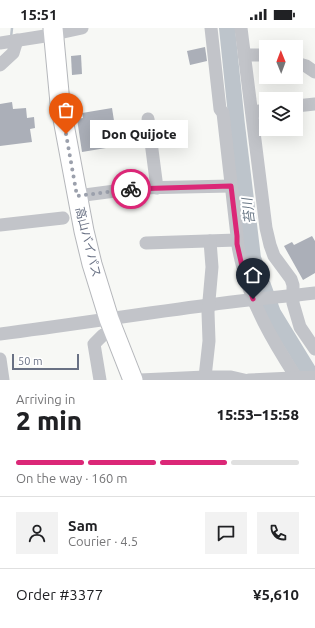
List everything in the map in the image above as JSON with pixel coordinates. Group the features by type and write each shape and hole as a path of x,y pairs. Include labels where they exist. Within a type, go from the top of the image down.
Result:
{"highway":[{"name":"高山バイパス","path":"49,32 77,196 104,325 133,380"},
{"name":"高山バイパス","path":"49,32 51,116 64,198 78,253 104,325 121,380"}],"street":[{"path":"0,65 13,53 9,41 49,32 82,28"},
{"path":"211,28 237,240 242,266 255,299 256,306 275,342 298,378"},
{"path":"241,28 266,228 274,256 291,279 289,296 293,303 300,327 315,349"},
{"path":"244,55 259,55"},
{"path":"303,66 315,72"},
{"path":"303,105 315,104"},
{"path":"252,112 259,111"},
{"path":"148,119 157,188"},
{"path":"77,196 119,190 231,186"},
{"path":"0,225 63,218"},
{"path":"146,243 237,240"},
{"path":"208,378 208,305 212,267 210,241"},
{"path":"0,334 104,325 208,305 315,292"},
{"path":"100,380 94,344 104,325"},
{"path":"0,359 3,380"},
{"path":"140,380 231,377 244,380"},
{"path":"249,380 315,377"}],"building":[{"path":"205,47 207,61 190,65 187,51"},
{"path":"81,55 82,74 72,75 71,56"},
{"path":"12,102 13,109 26,108 27,118 34,117 35,128 30,129 32,142 0,146 0,104"},
{"path":"112,108 118,146 82,152 77,119 83,118 82,113"},
{"path":"312,236 315,241 315,273 303,280 284,246 292,242 294,245"}],"waterway":[{"path":"11,38 12,28"},
{"name":"苔川","path":"227,28 253,258 273,313 314,380"}],"way so far":[{"path":"66,134 72,175 77,196 131,189"}],"place":[{"name":"Don Quijote","path":"66,134"}],"route":[{"path":"131,189 231,186 237,244 242,266 253,299"}]}
